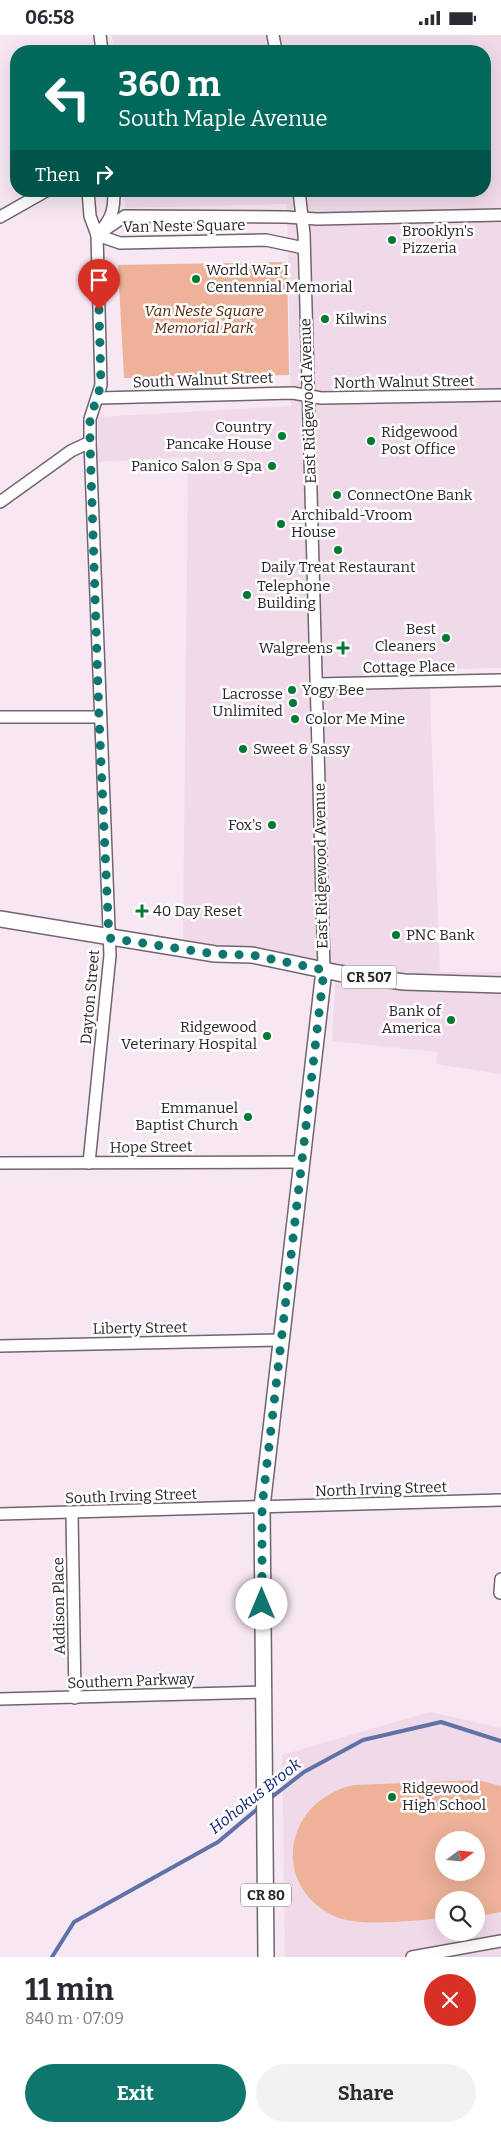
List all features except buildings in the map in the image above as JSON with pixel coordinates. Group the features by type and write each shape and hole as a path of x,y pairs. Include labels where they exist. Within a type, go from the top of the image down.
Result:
{"main road":[{"name":"CR 507","path":"0,919 215,954 252,955 324,970 413,983 501,985"},
{"name":"East Ridgewood Avenue","path":"266,1957 262,1507 324,970"}],"street":[{"path":"0,217 35,197"},
{"name":"Dayton Street","path":"88,197 90,216 97,235 101,385 90,419 90,442 99,717 109,938 108,975 89,1163"},
{"path":"97,235 111,219 114,209 114,197"},
{"name":"East Ridgewood Avenue","path":"300,197 304,248 324,970"},
{"name":"Van Neste Square","path":"97,235 125,216 302,218 501,215"},
{"name":"Van Neste Square","path":"97,235 120,243 266,240 304,248"},
{"name":"South Walnut Street","path":"98,398 293,393 308,396"},
{"name":"North Walnut Street","path":"308,396 322,398 501,395"},
{"path":"0,502 71,451 90,442"},
{"name":"Cottage Place","path":"317,684 501,680"},
{"path":"0,717 99,717"},
{"name":"Hope Street","path":"0,1163 302,1162"},
{"name":"Liberty Street","path":"0,1346 281,1340"},
{"name":"North Irving Street","path":"262,1507 501,1501"},
{"name":"South Irving Street","path":"0,1514 262,1507"},
{"name":"Addison Place","path":"72,1513 75,1698"},
{"path":"500,1593 501,1579"},
{"name":"Southern Parkway","path":"0,1699 263,1692"},
{"path":"412,1957 501,1941"}],"shaded area":[{"path":"112,35 501,35 501,668 429,669 440,972 501,972 501,1074 436,1064 437,1052 332,1041 336,969 183,939 188,457 98,462 98,417 291,406 287,204 125,208 125,197 491,197 491,45 113,45"},
{"name":"Ridgewood High School","path":"430,1712 501,1728 501,1957 285,1957 282,1755"}],"green space":[{"name":"Van Neste Square Memorial Park","path":"287,262 289,375 124,378 118,265"},
{"path":"478,1780 501,1786 501,1912 485,1915 485,1891 435,1891 435,1919 358,1922 334,1916 314,1902 300,1885 294,1865 294,1845 300,1825 312,1807 330,1794 354,1785"}],"waterway":[{"name":"Hohokus Brook","path":"268,1800 304,1772 363,1740 441,1722 501,1741"},
{"name":"Hohokus Brook","path":"52,1957 74,1922 218,1842 261,1806"}],"place":[{"name":"Brooklyn's Pizzeria","path":"392,240"},
{"name":"World War I Centennial Memorial","path":"196,279"},
{"name":"Kilwins","path":"325,319"},
{"name":"Country Pancake House","path":"282,436"},
{"name":"Ridgewood Post Office","path":"371,441"},
{"name":"Panico Salon & Spa","path":"272,466"},
{"name":"ConnectOne Bank","path":"337,495"},
{"name":"Archibald-Vroom House","path":"281,524"},
{"name":"Daily Treat Restaurant","path":"338,550"},
{"name":"Telephone Building","path":"247,595"},
{"name":"Best Cleaners","path":"446,638"},
{"name":"Walgreens","path":"343,648"},
{"name":"Yogy Bee","path":"292,690"},
{"name":"Lacrosse Unlimited","path":"293,703"},
{"name":"Color Me Mine","path":"295,719"},
{"name":"Sweet & Sassy","path":"243,749"},
{"name":"Fox's","path":"272,825"},
{"name":"40 Day Reset","path":"142,911"},
{"name":"PNC Bank","path":"396,935"},
{"name":"Bank of America","path":"451,1020"},
{"name":"Ridgewood Veterinary Hospital","path":"267,1036"},
{"name":"Emmanuel Baptist Church","path":"248,1117"},
{"name":"Ridgewood High School","path":"392,1797"}],"route":[{"path":"99,310 101,385 90,419 90,442 99,717 109,938 215,954 252,955 324,970 262,1507 262,1604"}]}
